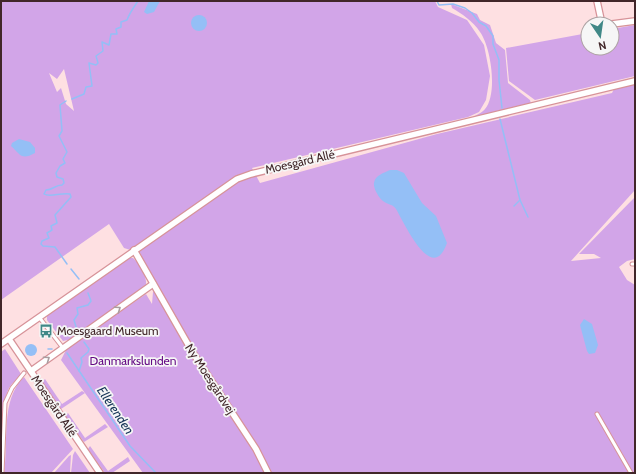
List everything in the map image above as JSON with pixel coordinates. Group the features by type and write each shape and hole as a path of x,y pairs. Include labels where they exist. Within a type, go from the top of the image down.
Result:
{"street":[{"path":"597,1 600,16"},
{"path":"620,23 635,21"},
{"name":"Moesgård Allé","path":"1,344 226,185 251,174 635,81"},
{"name":"Ny Moesgårdvej","path":"134,250 192,353 256,449 268,473"},
{"path":"31,371 153,284"},
{"name":"Moesgård Allé","path":"9,339 100,473"}],"lane":[{"path":"39,317 63,348"},
{"path":"2,473 5,403 12,388 24,373"},
{"path":"596,414 631,473"}],"green space":[{"name":"Danmarkslunden","path":"1,1 435,1 438,7 467,20 484,45 490,76 486,100 479,112 468,117 252,168 260,183 437,134 612,93 614,89 635,84 635,190 571,261 601,258 594,254 579,254 635,197 635,259 627,261 619,267 627,280 635,285 635,473 143,473 61,360 67,348 146,294 152,304 153,292 158,287 140,253 124,248 109,224 1,300","holes":["64,69 74,111 66,104 61,88 57,92 49,73 57,79"]},
{"path":"451,4 477,14 480,20 490,25 496,43 505,50 508,83 530,100 531,104 475,118 475,116 484,110 489,102 492,82 490,59 484,39 480,32 471,21 452,8"},
{"path":"635,25 635,76 535,100 509,81 506,48 580,34 580,56 620,56 620,28"},
{"path":"130,258 133,258 138,263 144,274 146,285 72,339 63,341 47,320 47,315"},
{"path":"5,349 21,374 9,388 6,396 2,429 1,473 1,352"},
{"path":"24,377 73,449 51,473 4,473 8,409 16,386"},
{"path":"45,379 62,404 82,391 85,393 61,409 42,382"},
{"path":"68,413 85,438 105,424 108,427 84,442 65,416"},
{"path":"90,446 108,471 128,457 130,461 112,473 105,473 88,449"},
{"path":"75,451 90,473 71,473 73,455"},
{"path":"71,455 70,473 54,473 69,456"}],"water":[{"path":"149,1 160,1 154,12 147,14 144,12"},
{"path":"196,15 202,15 207,20 205,29 202,31 196,31 191,26 191,20"},
{"path":"19,139 30,142 35,148 35,153 27,156 21,156 11,146 12,143"},
{"path":"390,170 397,170 404,173 422,203 436,216 447,243 441,254 434,258 426,255 419,247 395,207 383,201 374,188 376,178"},
{"path":"584,319 592,324 598,345 595,353 589,354 587,351 580,325"},
{"path":"29,344 33,344 37,350 33,356 29,356 25,352 25,348"}],"waterway":[{"path":"72,99 84,94 86,87 92,86 89,63 96,65 98,63 96,56 103,51 102,42 109,45 111,34 117,34 116,29 121,27 121,22 127,20 138,1"},
{"path":"437,1 439,5 453,4 465,8 472,13 479,22 486,26 493,36 493,44 499,60 499,80 502,108"},
{"path":"66,101 60,105 62,131 59,136 67,152 63,159 65,163 60,166 56,173 57,177 63,179 64,183 46,190 44,194 70,194 71,197 55,215 57,223 51,226 52,230 47,233 49,238 42,241 41,244 43,246 55,247 67,264"},
{"path":"500,119 520,200 528,217"},
{"path":"514,206 520,200"},
{"path":"71,269 79,279"},
{"path":"77,330 74,320 78,314 77,308 88,305 91,301 88,293"},
{"path":"79,371 82,362 81,358 88,352 89,349 84,342"},
{"name":"Ellerenden","path":"67,353 130,446 156,473"}],"place":[{"name":"Moesgaard Museum","path":"46,331"}]}
